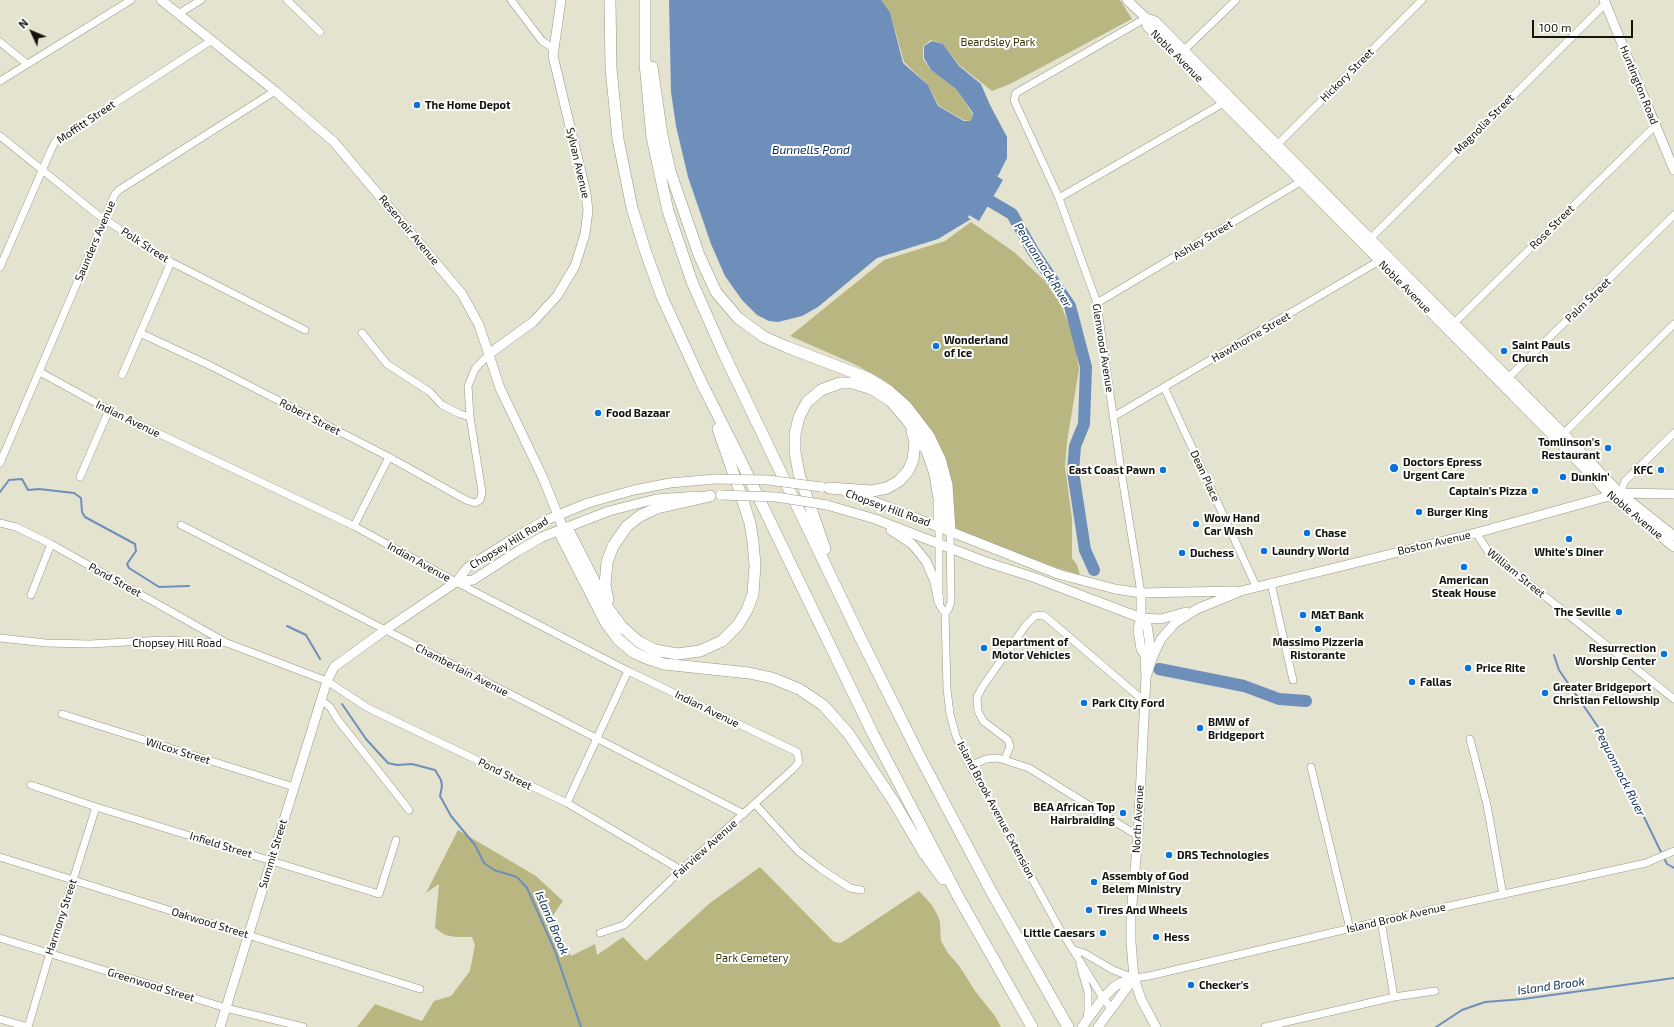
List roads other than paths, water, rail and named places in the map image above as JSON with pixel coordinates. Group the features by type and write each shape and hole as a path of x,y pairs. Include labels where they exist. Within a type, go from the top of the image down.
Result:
{"highway":[{"path":"610,0 612,92 618,139 638,230 670,319 736,451 873,734 959,898 1032,1027"},
{"path":"645,0 646,82 651,131 662,186 679,247 702,305 894,707 950,816 1067,1026"},
{"path":"645,13 658,111 668,160 675,187 699,255 712,284 732,312 757,332 783,346 844,367 868,378 889,391 906,406 929,436 940,459 947,485 950,531"},
{"path":"848,613 802,484 795,446 797,423 804,406 811,397 827,387 840,383 853,383 872,389 885,396 901,411 921,441 931,462 938,487 939,527"},
{"path":"702,384 750,523 754,548 754,588 750,605 742,621 726,638 712,647 695,653 677,654 655,650 639,642 622,627 603,598 569,532 563,528 561,535 606,623 618,639 633,652 664,664 749,673 772,678 806,692 828,710 843,726 931,863 959,898"},
{"path":"825,487 864,491 879,490 893,485 904,476 913,460 915,442 901,411"},
{"path":"622,627 610,607 605,585 607,562 616,540 627,526 646,513 668,505 715,495"}],"main road":[{"name":"Reservoir Avenue","path":"161,0 275,91 334,142 456,286 477,320 505,399 543,478 563,528"},
{"name":"Sylvan Avenue","path":"489,354 533,322 557,296 575,266 585,234 588,211 586,193 554,64 553,48 561,0"},
{"name":"Noble Avenue","path":"1127,0 1146,18 1147,26 1181,53 1274,148 1300,182 1383,258 1505,382 1620,493 1674,536"},
{"name":"Huntington Road","path":"1605,2 1674,170"},
{"name":"Noble Avenue","path":"1274,148 1308,176 1366,242"},
{"name":"Noble Avenue","path":"1561,437 1610,496 1674,547"},
{"name":"Chopsey Hill Road","path":"327,681 334,667 385,630 456,582 468,567 529,529 559,515 598,500 634,490 670,483 715,479 768,480 825,487 873,501 1058,574 1115,589 1141,593 1240,591"},
{"name":"Boston Avenue","path":"1197,609 1256,586 1476,533 1620,493 1674,494"},
{"name":"Chopsey Hill Road","path":"456,582 474,580 527,546 563,528 609,511 644,501 669,497 715,495 776,497 827,505 875,519 986,562 1033,577 1141,618 1161,619 1197,609"},
{"path":"875,519 906,540 921,555 933,575 939,602"},
{"name":"Glenwood Avenue","path":"1141,593 1141,618 1138,630 1140,646 1145,655 1146,677"},
{"path":"1146,677 1153,656 1166,632 1182,617 1197,609"},
{"name":"North Avenue","path":"1146,677 1131,942 1134,978 1141,999 1156,1027"},
{"name":"Summit Street","path":"220,1027 327,681"},
{"path":"1085,1024 1103,998 1117,985 1134,978"},
{"path":"1098,1027 1134,978"}],"street":[{"path":"0,81 131,0"},
{"path":"178,14 201,0"},
{"path":"287,0 320,32"},
{"path":"511,0 542,40 553,48"},
{"path":"1181,53 1236,0"},
{"name":"Hickory Street","path":"1274,148 1422,0"},
{"name":"Magnolia Street","path":"1366,242 1605,2"},
{"name":"Glenwood Avenue","path":"1141,593 1113,417 1097,303 1059,198 1014,100 1016,93 1146,18"},
{"name":"Moffitt Street","path":"0,268 50,150 56,142 212,40"},
{"path":"0,42 27,64"},
{"name":"Saunders Avenue","path":"0,463 115,194 275,91"},
{"path":"1059,198 1228,100"},
{"name":"Rose Street","path":"1451,326 1656,125"},
{"name":"Polk Street","path":"0,136 104,218 171,262 305,330"},
{"name":"Ashley Street","path":"1097,303 1308,176"},
{"name":"Palm Street","path":"1505,382 1674,215"},
{"name":"Hawthorne Street","path":"1113,417 1383,258"},
{"path":"122,375 171,262"},
{"path":"1561,437 1674,324"},
{"path":"362,332 387,364 430,392 442,405 470,417 468,392 469,381 477,365 489,354"},
{"name":"Robert Street","path":"140,333 211,366 389,457 466,500 478,502 482,498 482,492 470,417"},
{"name":"Indian Avenue","path":"40,372 109,410 354,526 456,582 628,671 797,752"},
{"name":"Dean Place","path":"1164,387 1256,586"},
{"path":"80,477 109,410"},
{"path":"1620,493 1625,481 1674,433"},
{"path":"354,526 389,457"},
{"name":"Pond Street","path":"0,523 16,527 51,544 227,643"},
{"name":"Chamberlain Avenue","path":"181,525 744,814"},
{"name":"Island Brook Avenue Extension","path":"939,527 939,602 945,613 946,677 949,708 956,736 970,766 1058,926 1103,998 1112,1009"},
{"name":"Island Brook Avenue Extension","path":"945,613 951,602 950,531"},
{"name":"William Street","path":"1476,533 1488,551 1674,699"},
{"path":"31,595 51,544"},
{"path":"1271,583 1293,680"},
{"path":"1005,759 1010,746 1008,740 983,721 978,711 977,697 983,686 1026,626 1035,616 1042,616 1049,620 1122,684 1144,701"},
{"name":"Chopsey Hill Road","path":"0,638 11,641 61,644 164,640 227,643 327,681"},
{"path":"567,803 628,671"},
{"name":"Pond Street","path":"327,681 368,708 567,803 681,870"},
{"path":"321,700 330,707 338,720 409,810"},
{"name":"Wilcox Street","path":"62,714 294,787"},
{"path":"1470,740 1487,805 1504,895"},
{"name":"Fairview Avenue","path":"600,933 624,925 681,870 794,768 798,762 797,752"},
{"path":"970,766 988,758 998,758 1029,768 1138,836"},
{"path":"1311,767 1350,929"},
{"name":"Infield Street","path":"31,785 96,808 272,860 379,894 396,840"},
{"path":"755,804 798,851 821,869 850,888 860,890"},
{"name":"Harmony Street","path":"28,1027 96,808"},
{"name":"Island Brook Avenue","path":"1134,978 1154,975 1381,921 1646,863 1672,852"},
{"name":"Oakwood Street","path":"0,857 420,989"},
{"path":"1381,921 1394,997"},
{"name":"Greenwood Street","path":"0,938 226,1008 303,1027"},
{"path":"1074,950 1084,953 1113,970 1134,978"},
{"name":"Island Brook Avenue Extension","path":"1074,950 1088,992 1088,1010 1085,1024"},
{"path":"1265,1027 1394,997 1435,991"},
{"path":"0,1019 28,1027"}],"water":[{"name":"Bunnells Pond","path":"669,0 881,0 890,12 903,63 928,85 938,106 964,121 970,121 973,113 956,89 931,70 924,58 924,46 932,41 943,44 959,66 981,84 1007,137 1007,158 998,176 995,175 1003,180 979,221 969,215 968,218 971,219 938,239 877,258 818,307 802,316 778,322 769,321 757,315 742,300 725,276 711,244 688,177 676,126 671,92"}],"waterway":[{"name":"Pequonnock River","path":"990,201 1012,214 1033,251 1070,306 1086,367 1084,424 1075,446 1073,472 1085,550 1094,570"},
{"name":"Island Brook","path":"0,492 9,480 22,479 28,490 39,489 74,493 81,498 82,512 85,517 135,544 136,551 127,564 129,568 159,587 189,586"},
{"name":"Island Brook","path":"287,626 306,635 320,659"},
{"name":"Pequonnock River","path":"1554,655 1559,670 1605,737 1662,854"},
{"name":"Pequonnock River","path":"1159,669 1244,686 1279,699 1306,701"},
{"name":"Island Brook","path":"342,704 366,739 388,763 397,765 412,764 435,770 441,780 442,786 440,796 451,816 475,845 484,863 494,870 517,877 527,888 555,951 581,1027"},
{"name":"Pequonnock River","path":"1664,858 1667,864 1674,868"},
{"name":"Island Brook","path":"1436,1027 1462,1010 1485,1002 1523,999 1674,978"}],"place":[{"name":"The Home Depot","path":"417,105"},
{"name":"Wonderland of Ice","path":"936,346"},
{"name":"Saint Pauls Church","path":"1504,351"},
{"name":"Food Bazaar","path":"598,413"},
{"name":"Tomlinson's Restaurant","path":"1608,448"},
{"name":"Doctors Epress Urgent Care","path":"1394,468"},
{"name":"East Coast Pawn","path":"1163,470"},
{"name":"KFC","path":"1661,470"},
{"name":"Dunkin'","path":"1563,477"},
{"name":"Captain's Pizza","path":"1535,491"},
{"name":"Burger King","path":"1419,512"},
{"name":"Wow Hand Car Wash","path":"1196,524"},
{"name":"Chase","path":"1307,533"},
{"name":"White's Diner","path":"1569,539"},
{"name":"Laundry World","path":"1264,551"},
{"name":"Duchess","path":"1182,553"},
{"name":"American Steak House","path":"1464,567"},
{"name":"The Seville","path":"1619,612"},
{"name":"M&T Bank","path":"1303,615"},
{"name":"Massimo Pizzeria Ristorante","path":"1318,629"},
{"name":"Department of Motor Vehicles","path":"984,648"},
{"name":"Resurrection Worship Center","path":"1664,654"},
{"name":"Price Rite","path":"1468,668"},
{"name":"Fallas","path":"1412,682"},
{"name":"Greater Bridgeport Christian Fellowship","path":"1545,693"},
{"name":"Park City Ford","path":"1084,703"},
{"name":"BMW of Bridgeport","path":"1200,728"},
{"name":"BEA African Top Hairbraiding","path":"1123,813"},
{"name":"DRS Technologies","path":"1169,855"},
{"name":"Assembly of God Belem Ministry","path":"1094,882"},
{"name":"Tires And Wheels","path":"1089,910"},
{"name":"Little Caesars","path":"1103,933"},
{"name":"Hess","path":"1156,937"},
{"name":"Checker's","path":"1191,985"}],"park label":[{"name":"Beardsley Park","path":"998,42"},
{"name":"Park Cemetery","path":"752,958"}]}
